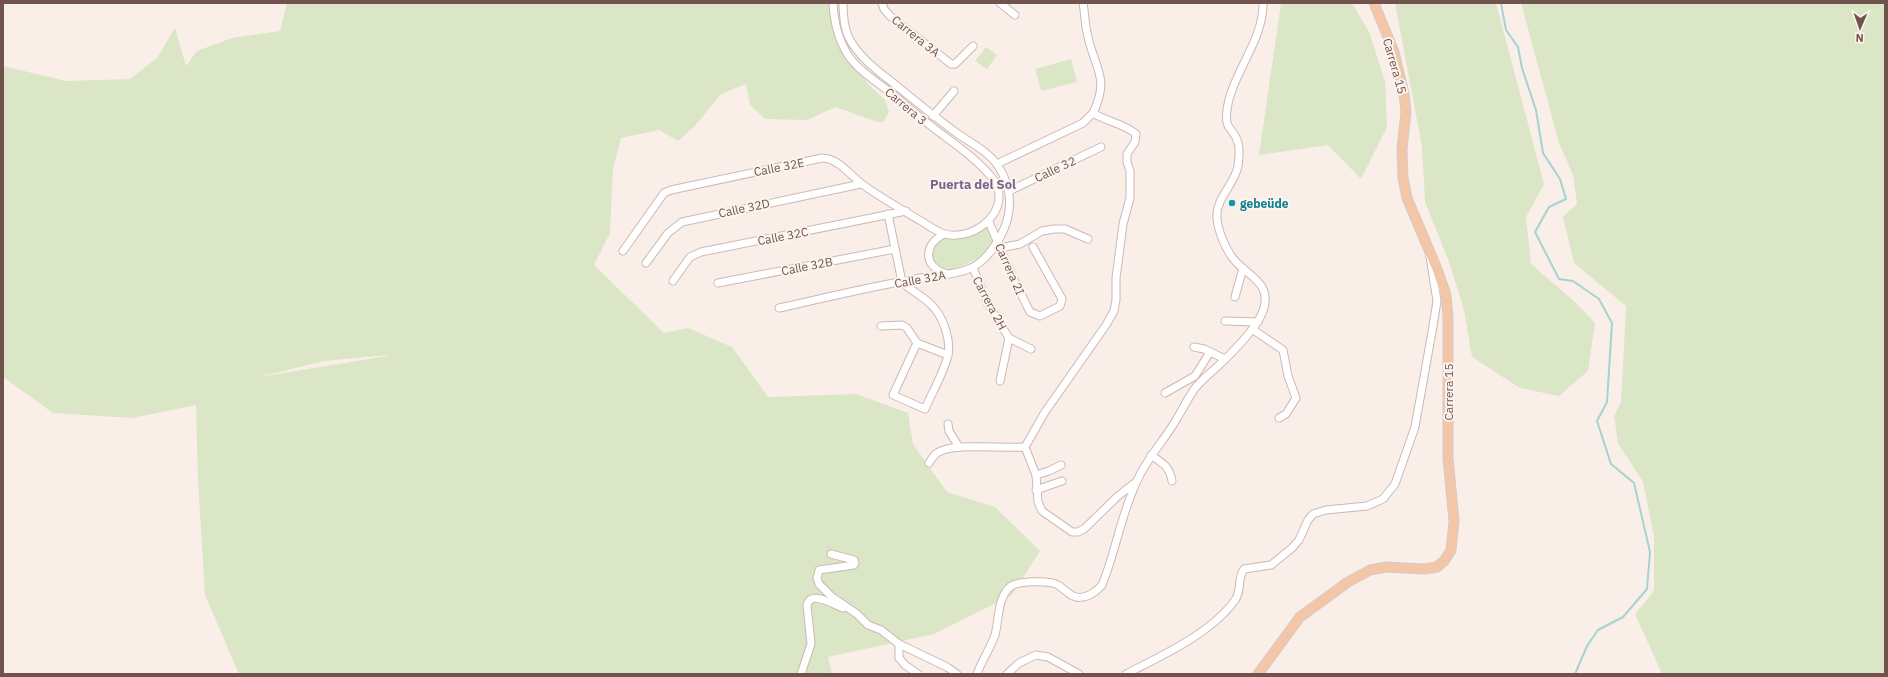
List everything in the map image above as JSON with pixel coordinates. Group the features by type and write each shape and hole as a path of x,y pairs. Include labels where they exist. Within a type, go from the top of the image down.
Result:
{"main road":[{"name":"Carrera 15","path":"1258,674 1300,617 1348,582 1370,570 1386,567 1425,569 1437,567 1445,560 1450,550 1454,521 1448,458 1448,317 1446,295 1428,247 1407,198 1403,178 1402,150 1406,112 1404,94 1394,52 1374,3"}],"street":[{"name":"Carrera 3","path":"833,3 838,34 849,56 866,73 983,167 994,181 998,196 996,209 989,222"},
{"name":"Carrera 3","path":"843,3 844,24 849,38 869,64 933,116 982,151 997,164 1006,179 1009,191"},
{"name":"Carrera 3A","path":"882,3 884,9 890,16 951,64 955,64 972,46"},
{"path":"1000,3 1015,15"},
{"path":"997,164 1083,123 1093,113 1100,99 1102,87 1098,67 1088,38 1083,3"},
{"path":"978,674 981,662 995,634 1000,608 1010,587 1019,582 1048,582 1057,584 1074,596 1081,597 1097,591 1102,585 1136,482 1151,455 1173,425 1194,389 1225,359 1258,322 1265,303 1264,289 1260,282 1235,262 1222,237 1217,214 1222,199 1236,174 1238,166 1238,143 1226,122 1227,108 1256,33 1262,12 1262,3"},
{"path":"933,116 954,91"},
{"path":"1025,447 1049,406 1106,325 1114,311 1116,300 1116,278 1123,224 1128,212 1131,190 1127,154 1135,142 1136,134 1126,126 1104,120 1093,113"},
{"name":"Calle 32","path":"1009,191 1101,148"},
{"name":"Calle 32E","path":"623,250 664,193 671,190 822,158 833,160 861,184 944,234"},
{"name":"Calle 32D","path":"646,263 668,233 682,222 861,184"},
{"name":"Calle 32A","path":"779,308 915,279 949,274 972,268 999,245 1008,218 1009,191"},
{"name":"Calle 32C","path":"673,281 690,257 701,252 906,211"},
{"path":"888,214 902,282 908,289 916,292 935,309 944,324 948,344 948,355 925,409 893,395 917,343"},
{"path":"949,274 939,272 929,261 932,245 935,240 944,234 966,234 980,229 989,222"},
{"name":"Carrera 2I","path":"989,222 1030,312 1034,315 1040,316 1060,306 1062,299 1033,247"},
{"path":"999,245 1020,244 1042,231 1054,229 1065,229 1088,239"},
{"path":"1126,674 1193,638 1220,617 1239,595 1240,574 1244,569 1266,567 1292,548 1299,540 1308,520 1313,514 1326,510 1367,506 1383,498 1395,484 1415,427 1436,307 1436,288 1428,247"},
{"name":"Calle 32B","path":"718,283 895,249"},
{"name":"Carrera 2H","path":"972,268 988,304 1009,338"},
{"path":"1236,297 1242,268"},
{"path":"915,279 914,286 916,292"},
{"path":"1225,321 1258,322"},
{"path":"881,326 902,326 907,328 917,343 948,355"},
{"path":"1252,329 1278,345 1285,354 1288,376 1296,398 1286,414 1279,418"},
{"path":"1000,381 1009,338 1031,349"},
{"path":"1194,347 1225,359"},
{"path":"1165,393 1195,376 1210,352"},
{"path":"948,424 949,431 959,447"},
{"path":"929,463 936,453 945,449 959,447 1025,447"},
{"path":"1025,447 1036,475 1036,490 1038,502 1042,511 1072,532 1078,532 1084,529 1118,496 1136,482"},
{"path":"1151,455 1166,465 1170,471 1172,481"},
{"path":"1036,475 1050,471 1061,465"},
{"path":"1036,490 1062,481"},
{"path":"831,554 854,560 854,565 819,570 817,573 819,584 849,610"},
{"path":"801,674 812,644 807,605 808,600 812,598 818,598 849,610 868,625 881,630 900,644 947,666 957,674"},
{"path":"900,644 899,658 905,665 918,674"},
{"path":"1007,674 1019,664 1036,655 1048,657 1079,674"}],"green space":[{"path":"287,3 829,3 833,23 859,70 868,84 885,100 889,112 883,122 878,122 835,107 807,120 765,119 750,105 746,84 721,94 695,126 678,141 659,130 621,138 613,169 610,233 594,265 664,333 688,328 732,347 768,397 856,394 908,413 913,444 947,492 995,507 1040,551 1012,595 934,634 828,657 832,674 239,674 205,595 198,481 196,405 132,418 53,413 3,377 3,66 66,81 130,79 157,58 175,28 186,66 197,51 232,38 280,31","holes":["387,356 259,377 324,361"]},
{"path":"1281,3 1352,3 1369,32 1385,81 1387,127 1361,179 1328,145 1259,155"},
{"path":"1395,3 1496,3 1544,184 1526,217 1531,264 1575,302 1595,323 1588,371 1559,396 1520,388 1472,357 1464,310 1449,262 1425,202 1422,147"},
{"path":"1521,3 1885,3 1885,674 1662,674 1635,614 1654,591 1654,537 1643,482 1618,443 1614,416 1621,402 1626,306 1574,263 1563,217 1577,204 1573,175 1559,143"},
{"path":"986,47 997,55 987,69 975,61"},
{"path":"1071,59 1077,82 1041,91 1035,69"},
{"path":"990,226 996,242 985,253 973,261 960,267 945,271 932,264 934,246 939,240 949,237 966,237 976,234"}],"waterway":[{"path":"1501,3 1506,30 1518,47 1522,68 1536,110 1543,153 1560,179 1566,199 1549,207 1535,232 1559,279 1573,281 1599,299 1612,323 1607,402 1597,421 1611,464 1634,483 1650,552 1647,589 1623,617 1598,630 1587,646 1575,674"}],"place":[{"name":"gebeüde","path":"1232,203"}],"district":[{"name":"Puerta del Sol","path":"973,184"}]}
